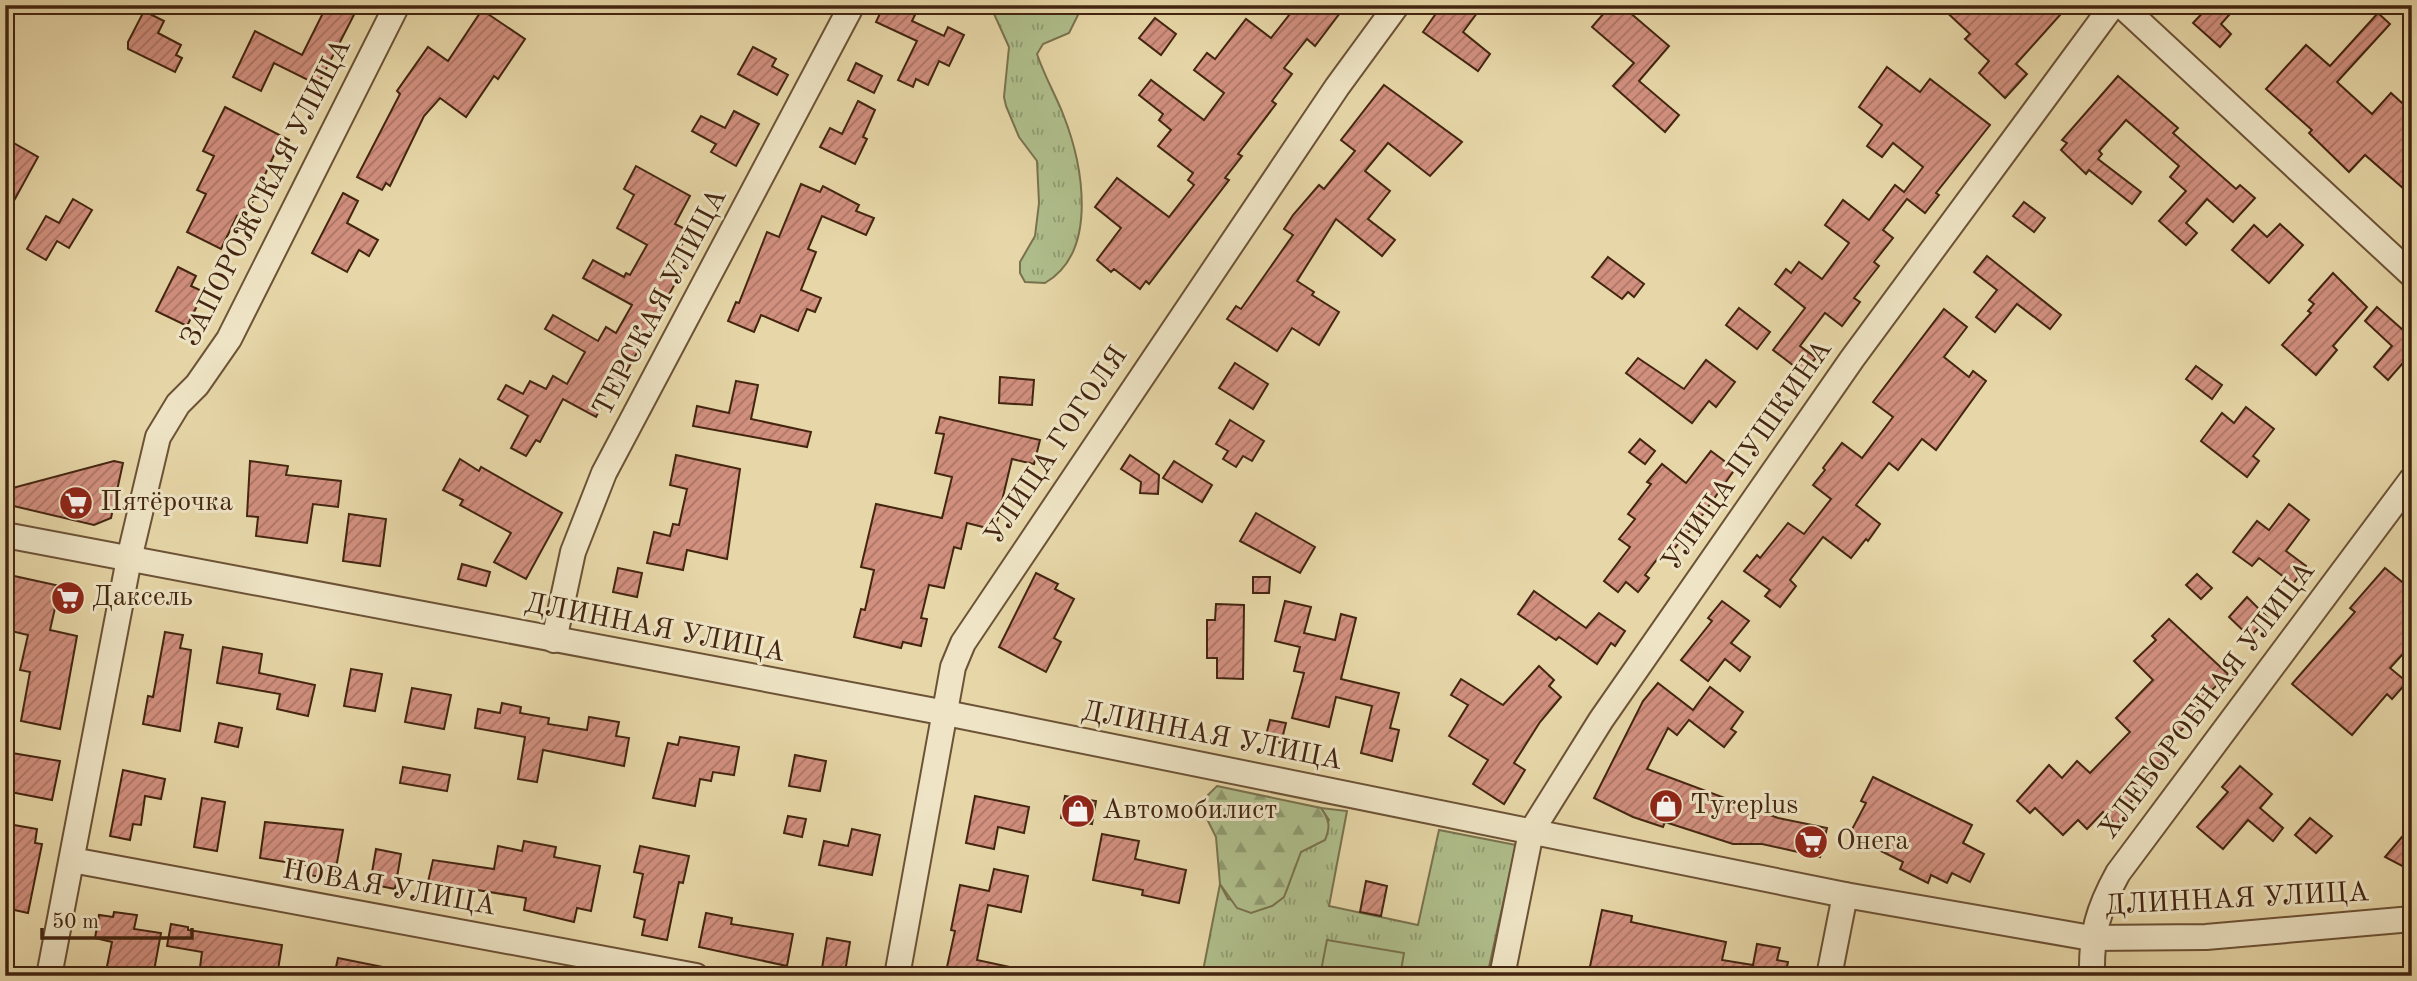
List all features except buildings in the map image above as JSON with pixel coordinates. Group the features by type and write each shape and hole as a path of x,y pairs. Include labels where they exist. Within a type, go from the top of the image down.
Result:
{"street":[{"name":"ЗАПОРОЖСКАЯ УЛИЦА","path":"49,976 129,559 162,429 229,339 397,5"},
{"name":"ТЕРСКАЯ УЛИЦА","path":"554,640 572,552 604,474 852,5"},
{"name":"УЛИЦА ГОГОЛЯ","path":"897,976 953,667 963,643 1337,87 1397,5"},
{"name":"УЛИЦА ПУШКИНА","path":"1502,976 1531,832 1601,720 1852,359 2113,5"},
{"path":"2121,5 2412,275"},
{"name":"ХЛЕБОРОБНАЯ УЛИЦА","path":"2092,976 2091,938 2105,897 2118,873 2412,479"},
{"name":"ДЛИННАЯ УЛИЦА","path":"5,535 946,713 1845,895 2091,938 2206,937 2412,919"},
{"name":"НОВАЯ УЛИЦА","path":"72,860 696,976"},
{"path":"1829,976 1845,895"}],"green space":[{"path":"990,5 1083,5 1069,33 1043,44 1037,54 1070,134 1076,156 1082,204 1080,228 1074,250 1062,269 1045,283 1025,282 1020,273 1020,262 1035,236 1039,203 1037,161 1019,137 1006,106 1004,97 1009,47"},
{"path":"1217,786 1321,808 1326,816 1328,831 1325,840 1301,852 1284,897 1272,906 1251,913 1237,908 1220,884 1216,837 1202,809 1204,799"},
{"path":"1321,808 1347,811 1329,906 1418,925 1439,830 1516,845 1487,976 1202,976 1220,884 1228,899 1272,906 1285,892 1300,853 1315,845 1321,837 1329,820"},
{"path":"1327,940 1404,953 1400,976 1320,976"}],"place":[{"name":"Пятёрочка","path":"76,503"},
{"name":"Даксель","path":"68,598"},
{"name":"Tyreplus","path":"1666,806"},
{"name":"Автомобилист","path":"1078,811"},
{"name":"Онега","path":"1811,842"}]}
